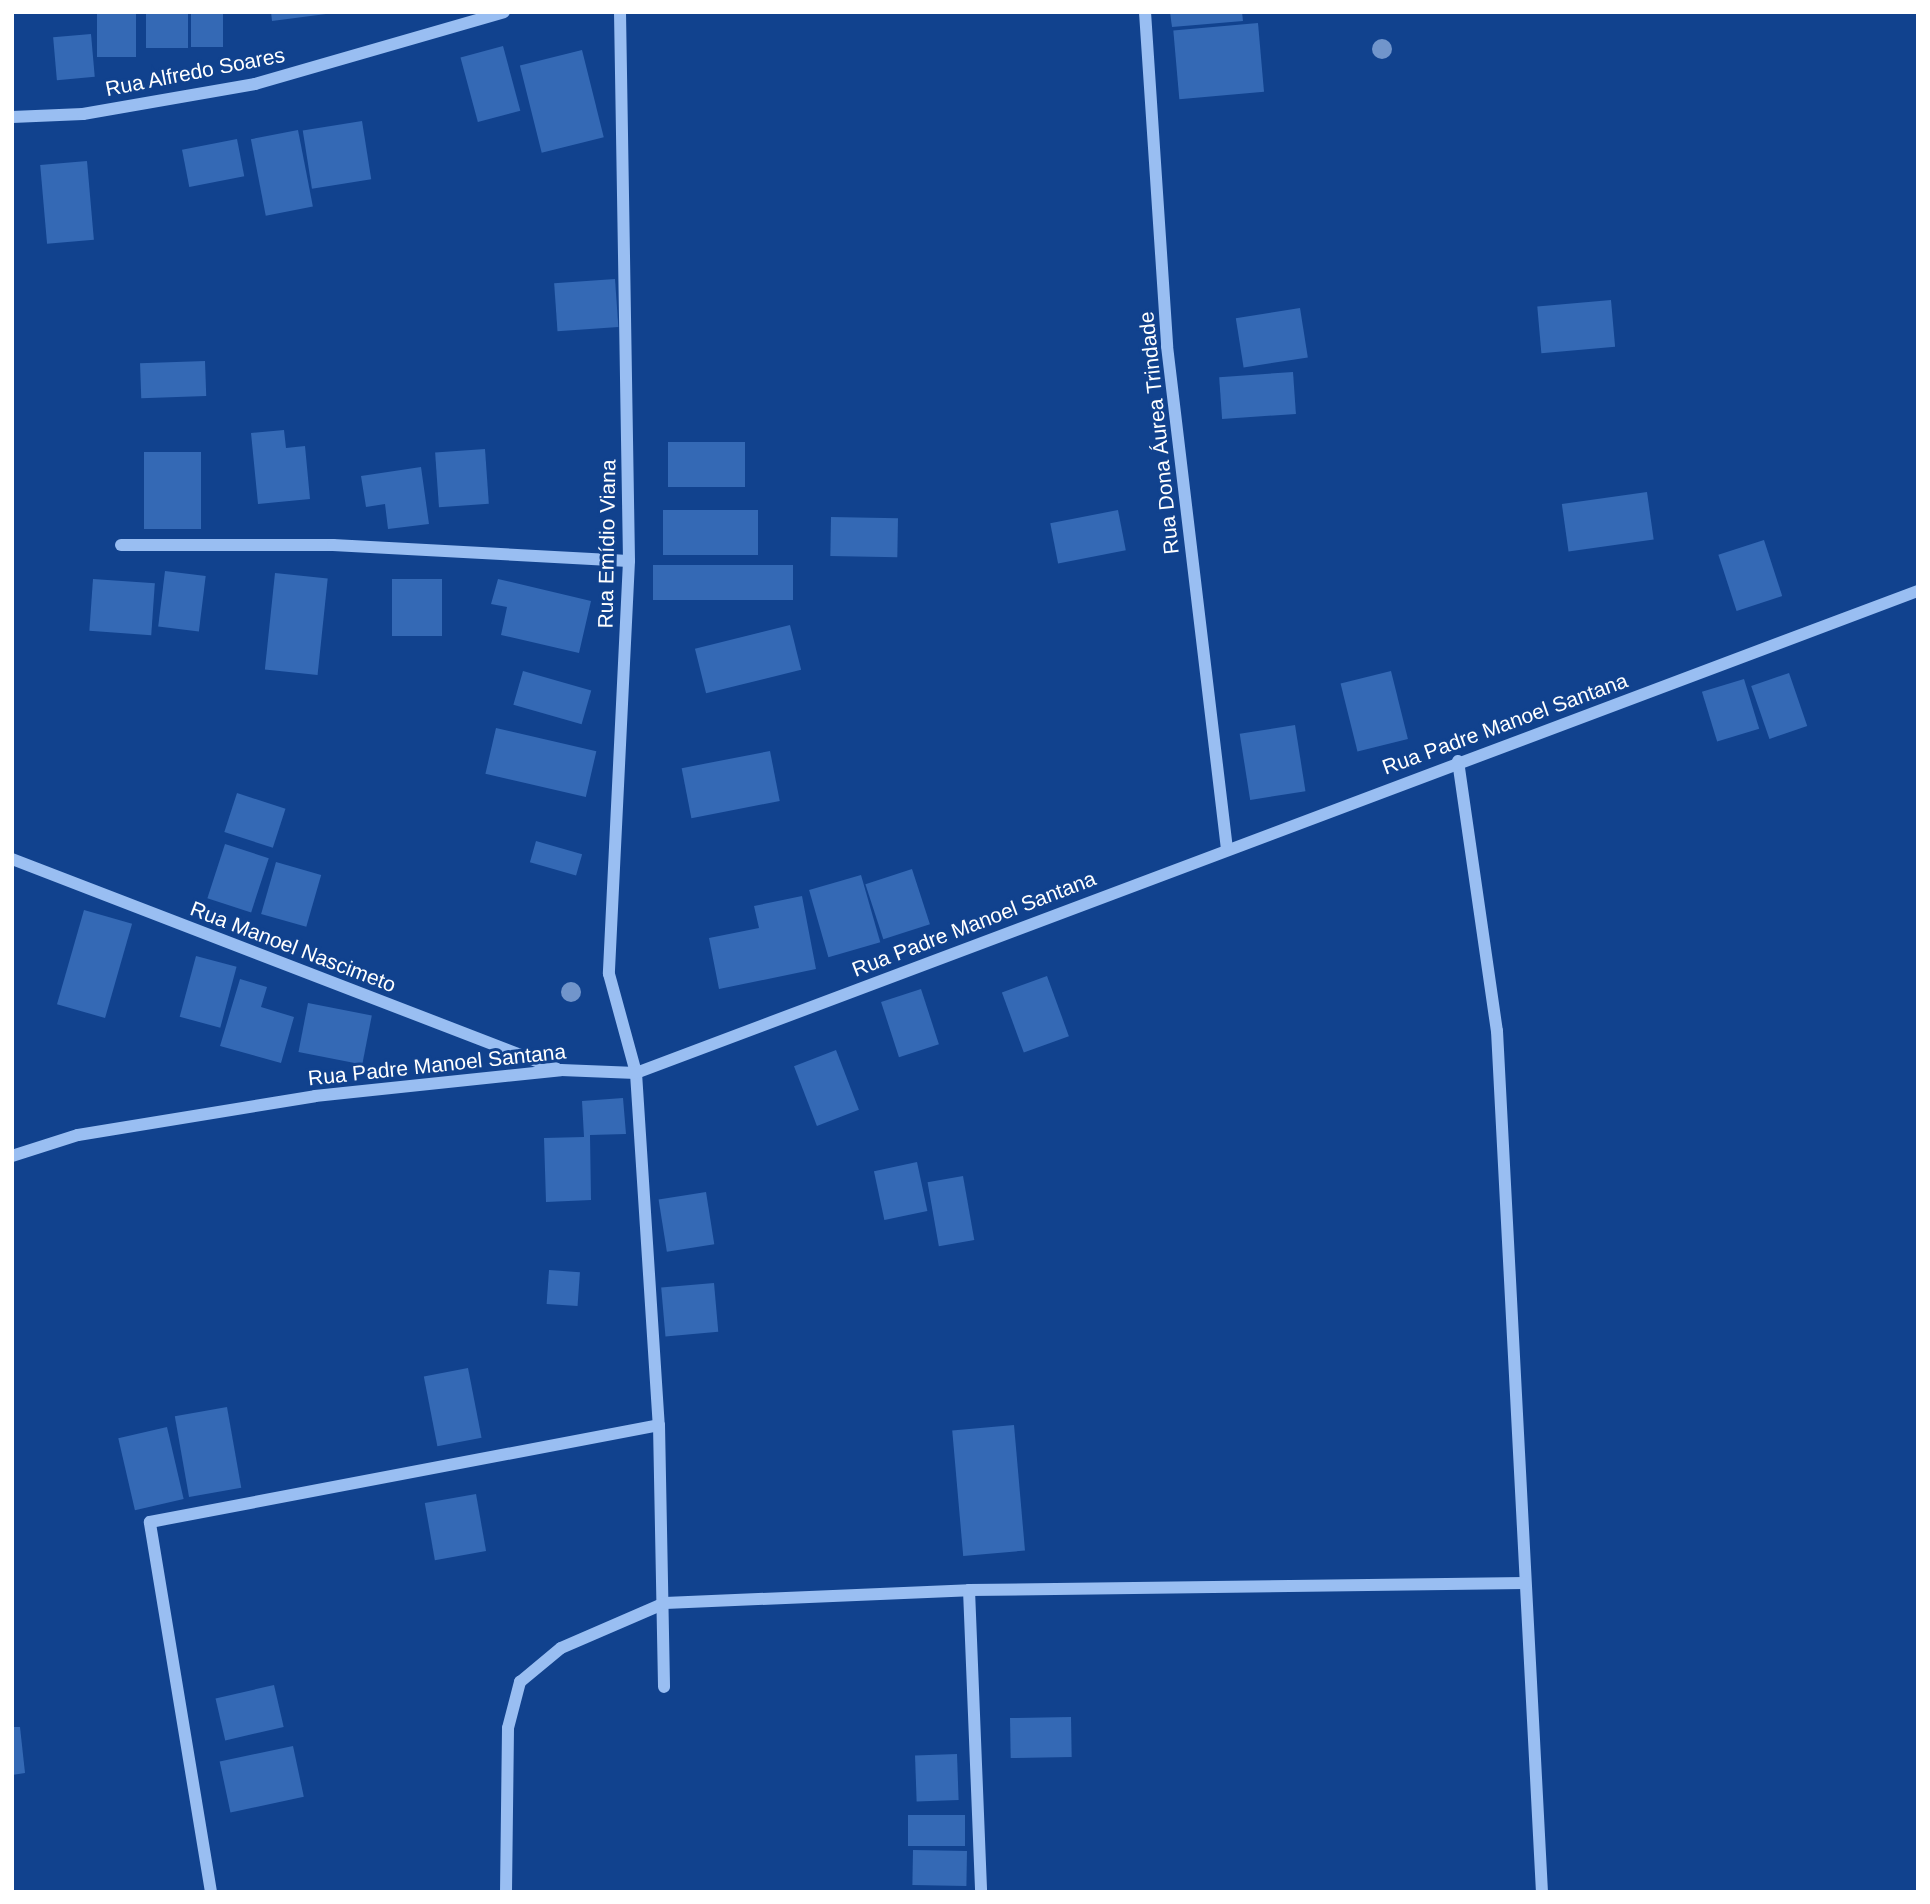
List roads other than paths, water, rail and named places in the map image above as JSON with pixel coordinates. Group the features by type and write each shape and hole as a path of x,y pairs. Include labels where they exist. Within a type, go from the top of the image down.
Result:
{"street":[{"name":"Rua Alfredo Soares","path":"12,117 83,114 255,84 504,12"},
{"name":"Rua Emídio Viana","path":"620,12 629,561 609,974 636,1073 659,1425 665,1604 664,1687"},
{"name":"Rua Dona Áurea Trindade","path":"1145,12 1167,346 1227,849"},
{"path":"121,545 333,545 629,561"},
{"name":"Rua Padre Manoel Santana","path":"12,1156 78,1135 315,1096 561,1070 636,1073 1458,761 1918,591"},
{"path":"1458,761 1497,1031 1542,1892"},
{"name":"Rua Manoel Nascimeto","path":"12,859 561,1070"},
{"path":"211,1892 150,1522 659,1425"},
{"path":"506,1892 508,1728 520,1682 561,1647 665,1604 969,1590 1525,1583"},
{"path":"969,1590 982,1892"}]}
